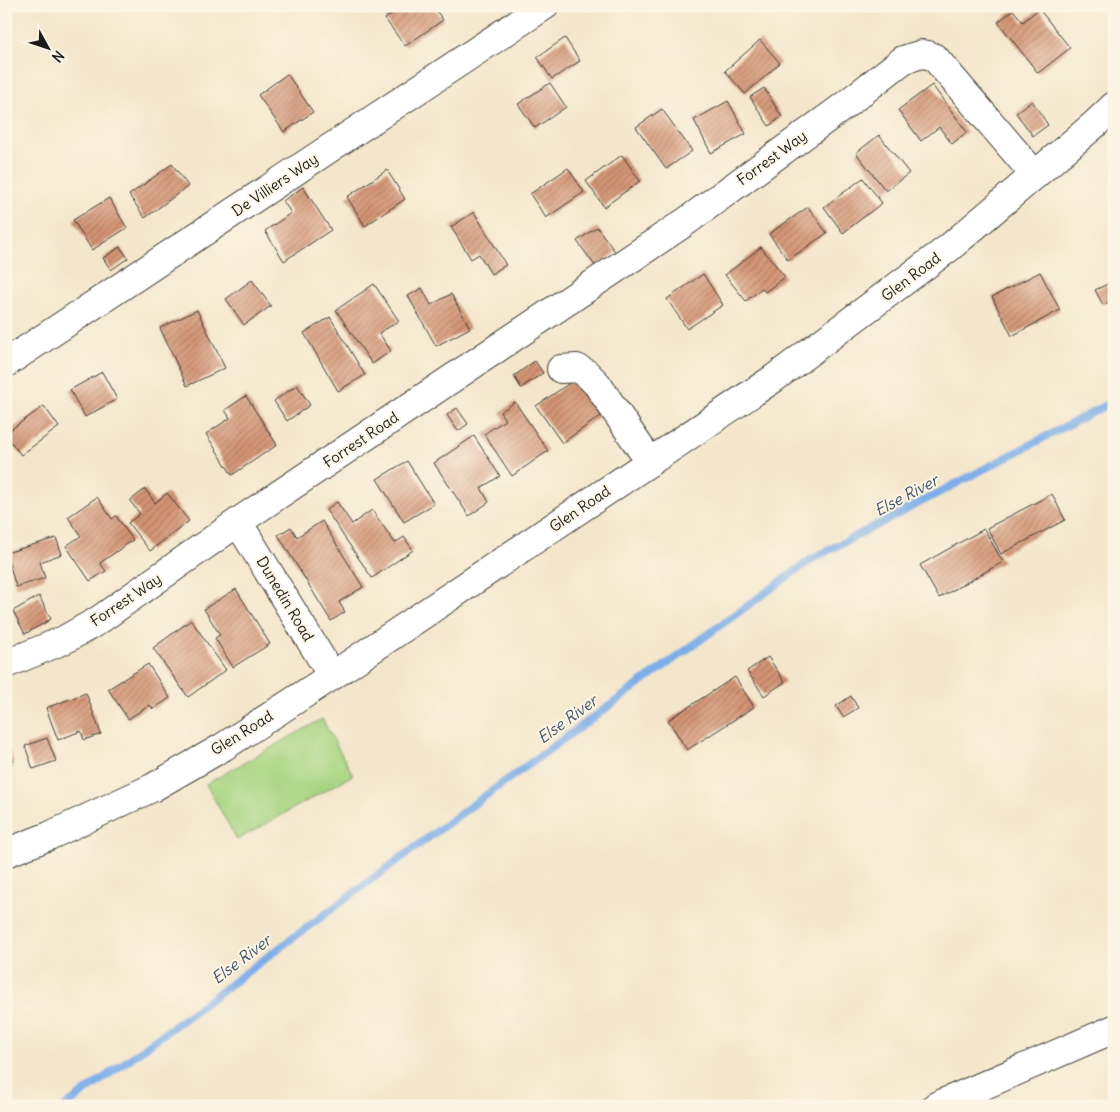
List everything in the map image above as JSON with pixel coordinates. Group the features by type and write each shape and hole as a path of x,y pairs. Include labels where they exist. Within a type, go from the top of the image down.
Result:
{"street":[{"name":"De Villiers Way","path":"6,363 544,6"},
{"name":"Forrest Way","path":"483,358 684,223 832,115 903,60 911,57 922,54 935,58 1035,175"},
{"name":"Glen Road","path":"6,853 49,836 152,788 223,747 650,462 773,379 950,247 1114,106"},
{"name":"Forrest Road","path":"238,522 483,358"},
{"path":"561,369 577,368 586,373 597,384 650,462"},
{"name":"Forrest Way","path":"6,664 64,640 99,620 238,522"},
{"name":"Dunedin Road","path":"238,522 332,676"},
{"path":"936,1106 1114,1029"}],"green space":[{"path":"322,719 353,775 237,840 206,784"}],"building":[{"path":"403,6 433,6 443,20 405,46 385,19"},
{"path":"1039,9 1070,48 1038,73 998,22 1013,10 1023,22"},
{"path":"565,38 580,61 552,79 537,57"},
{"path":"760,40 780,63 745,94 725,71"},
{"path":"287,74 313,112 284,132 258,95"},
{"path":"550,83 566,107 535,128 518,104"},
{"path":"932,85 967,132 952,144 939,127 921,141 898,110"},
{"path":"764,88 782,117 769,126 750,97"},
{"path":"728,101 746,134 711,153 694,120"},
{"path":"1032,101 1048,125 1033,136 1016,113"},
{"path":"662,109 692,151 666,169 636,127"},
{"path":"879,135 909,173 886,191 856,153"},
{"path":"622,155 640,181 604,207 586,181"},
{"path":"172,164 188,186 145,218 129,195"},
{"path":"568,168 584,192 546,218 530,194"},
{"path":"387,170 405,199 365,226 347,197"},
{"path":"863,178 882,203 843,233 824,207"},
{"path":"303,187 331,230 284,261 265,231 291,213 283,201"},
{"path":"109,198 127,228 92,250 73,220"},
{"path":"808,207 827,233 788,260 769,234"},
{"path":"474,212 506,265 491,274 479,254 471,259 451,227"},
{"path":"597,227 616,253 596,267 577,241"},
{"path":"120,247 128,258 111,270 103,258"},
{"path":"761,247 785,277 765,292 762,288 746,301 725,275"},
{"path":"1040,272 1060,310 1012,336 992,297"},
{"path":"703,274 723,305 687,329 667,299"},
{"path":"252,280 271,306 244,325 226,299"},
{"path":"1114,281 1114,299 1103,305 1095,290"},
{"path":"374,284 399,321 379,333 391,351 372,364 336,310"},
{"path":"422,288 431,305 451,294 470,328 436,346 408,296"},
{"path":"197,310 225,368 187,386 160,328"},
{"path":"330,317 365,375 338,391 304,333"},
{"path":"535,361 543,373 521,388 514,376"},
{"path":"102,372 117,399 85,417 70,390"},
{"path":"580,376 605,413 562,443 536,406"},
{"path":"297,385 310,405 287,421 274,401"},
{"path":"246,396 277,445 232,475 206,434 230,418 225,410"},
{"path":"515,402 548,451 512,476 484,434 505,420 500,412"},
{"path":"44,406 59,427 21,455 6,436 6,433"},
{"path":"457,408 468,424 458,431 447,415"},
{"path":"474,436 500,476 481,488 489,502 469,516 434,463"},
{"path":"407,461 434,504 404,522 377,479"},
{"path":"145,489 155,503 167,493 189,521 150,551 128,523 140,514 130,501"},
{"path":"1052,494 1065,520 1001,554 987,528"},
{"path":"97,497 112,519 116,516 133,540 100,563 106,571 90,581 66,546 81,536 68,517"},
{"path":"337,502 352,524 372,510 395,543 404,537 413,550 372,578 326,510"},
{"path":"322,521 363,587 339,602 345,612 331,621 278,535 291,527 297,537"},
{"path":"984,529 1003,562 939,598 920,565"},
{"path":"56,538 62,554 40,562 45,578 16,587 6,553"},
{"path":"236,589 270,644 233,667 215,638 220,635 204,609"},
{"path":"39,596 51,619 25,634 13,611"},
{"path":"191,620 226,670 188,697 153,648"},
{"path":"768,657 785,682 764,696 747,671"},
{"path":"148,664 170,698 153,709 150,705 128,719 108,689"},
{"path":"735,677 754,707 687,750 668,720"},
{"path":"86,693 101,734 84,740 81,731 58,740 46,708"},
{"path":"851,696 858,708 843,717 836,706"},
{"path":"47,738 56,761 33,769 25,746"},
{"path":"6,743 14,762 6,766"}],"waterway":[{"name":"Else River","path":"66,1106 467,809 812,559 1114,401"}]}
